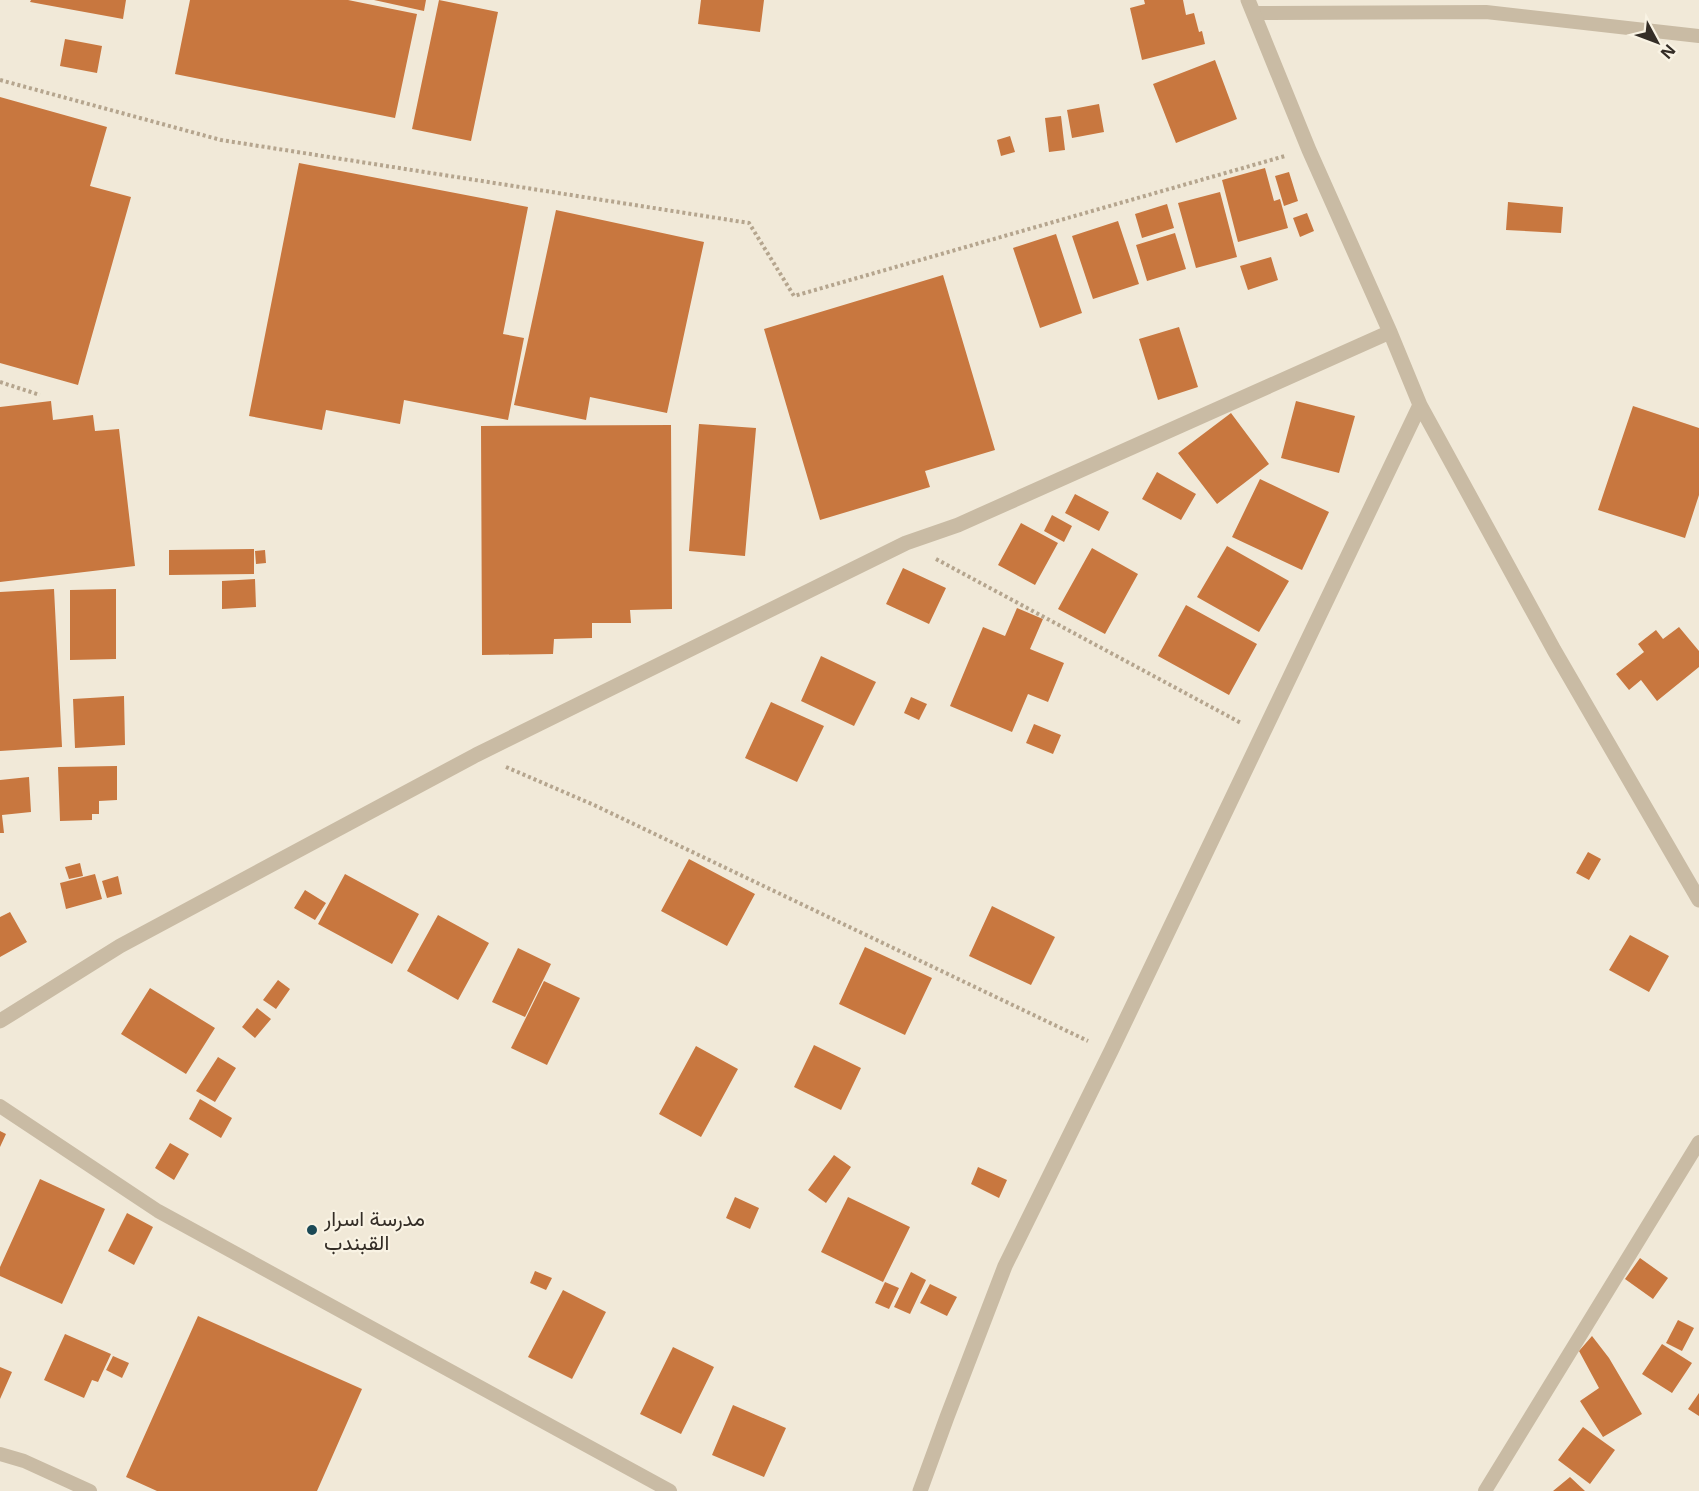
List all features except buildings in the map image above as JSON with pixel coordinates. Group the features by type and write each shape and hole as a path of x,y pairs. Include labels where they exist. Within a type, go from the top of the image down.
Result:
{"street":[{"path":"1251,7 1309,150 1420,405 1554,650 1699,900"},
{"path":"0,1021 120,946 476,755 906,543 958,525 1390,332"},
{"path":"920,1491 1005,1266 1111,1052 1420,405"}],"lane":[{"path":"1251,7 1486,12 1699,36"},
{"path":"0,1106 158,1211 670,1491"},
{"path":"1485,1491 1699,1142"},
{"path":"0,1454 24,1461 90,1491"}],"path":[{"path":"0,80 221,140 749,223 794,296 1309,150"},
{"path":"0,382 40,395"},
{"path":"906,543 1262,735"},
{"path":"476,755 594,805 1111,1052"}],"place":[{"name":"مدرسة اسرار القبندب","path":"312,1230"}]}
